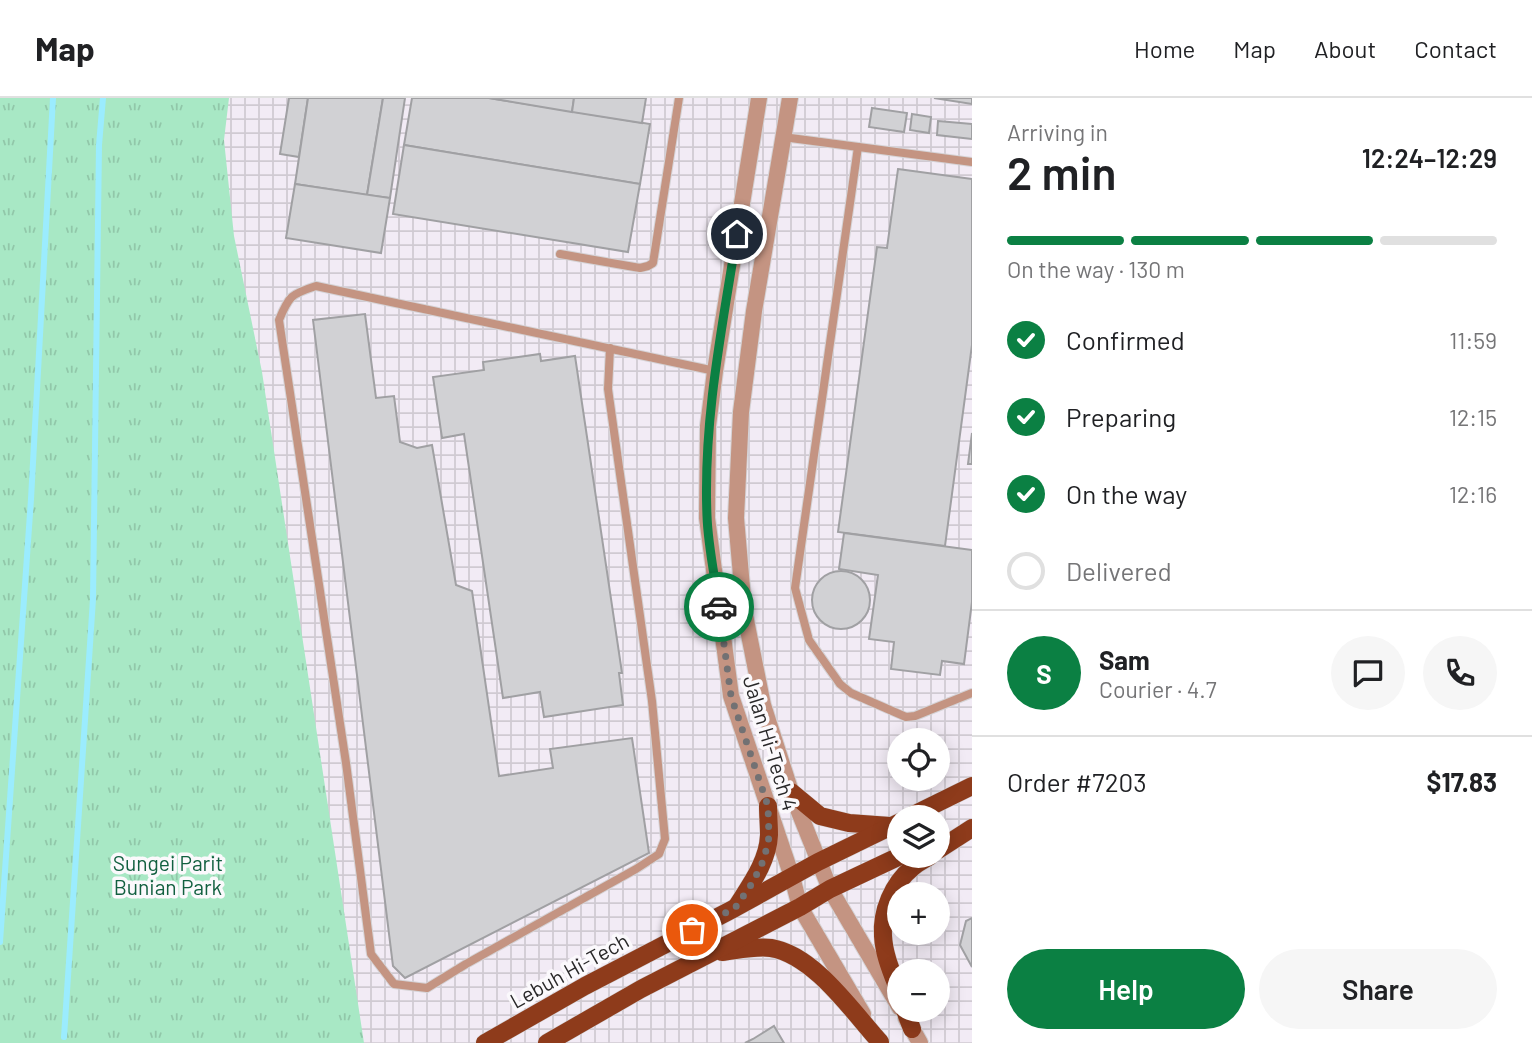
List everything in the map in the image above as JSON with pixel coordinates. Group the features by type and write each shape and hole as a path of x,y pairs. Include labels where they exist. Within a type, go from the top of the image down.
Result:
{"main road":[{"path":"933,805 972,786"},
{"path":"791,792 820,816 849,823 887,824"},
{"path":"735,908 753,882 764,859 769,837 768,806"},
{"path":"950,832 972,822"},
{"name":"Lebuh Hi-Tech","path":"485,1043 585,986 887,828"},
{"path":"950,842 972,828"},
{"path":"547,1043 641,989 830,889 887,862"},
{"path":"888,959 883,935 886,909 895,888 912,868"},
{"path":"709,954 772,948 799,958 824,979 880,1043"}],"street":[{"name":"Jalan Hi-Tech 4","path":"759,98 715,371 709,426 707,518 731,696 800,907 880,1043"},
{"name":"Jalan Hi-Tech 4","path":"790,98 754,311 741,412 736,518 744,610 763,705 791,792 830,889 887,984"}],"lane":[{"path":"560,254 640,268 653,263 679,98"},
{"path":"783,136 972,163"},
{"path":"858,147 795,588 809,640 840,684 851,693 906,717 915,716 972,693"},
{"path":"610,348 608,389 652,701 665,839 659,854 636,869 427,988 394,984 371,954 346,763 279,320 287,300 299,291 316,286 610,348 715,371"}],"shaded area":[{"path":"0,98 972,98 972,1043 0,1043"}],"green space":[{"name":"Sungei Parit Bunian Park","path":"0,98 229,98 224,140 234,236 262,372 364,1043 0,1043"}],"building":[{"path":"289,98 308,98 299,157 280,154"},
{"path":"308,98 383,98 367,195 295,184"},
{"path":"383,98 405,98 390,198 367,195"},
{"path":"412,98 489,98 650,124 640,184 404,145"},
{"path":"489,98 574,98 572,112"},
{"path":"574,98 646,98 642,123 572,112"},
{"path":"934,98 972,98 972,104"},
{"path":"872,108 907,113 904,132 869,127"},
{"path":"912,114 931,117 929,133 910,130"},
{"path":"938,121 972,124 972,139 937,135"},
{"path":"404,145 640,184 628,252 393,214"},
{"path":"898,169 972,179 972,345 945,546 838,532 877,247 887,248"},
{"path":"295,184 390,198 381,253 286,238"},
{"path":"365,314 376,398 394,396 400,442 417,448 432,445 456,585 472,591 499,776 553,768 550,749 632,738 649,853 405,978 393,966 313,320"},
{"path":"540,354 541,361 575,356 622,673 619,673 623,705 544,717 540,692 503,698 464,434 442,438 433,377 484,370 483,362"},
{"path":"972,433 972,464 968,464"},
{"path":"844,533 972,550 972,602 964,664 942,661 940,675 891,669 894,642 869,639 878,575 839,569"},
{"path":"841,571 852,573 865,584 870,600 868,611 857,624 841,629 830,627 817,616 812,600 814,589 825,576"},
{"path":"972,918 972,967 960,945 966,921"},
{"path":"774,1026 784,1043 745,1043 753,1039"}],"waterway":[{"path":"0,942 31,499 53,98"},
{"path":"64,1037 93,599 99,145 103,98"}],"way so far":[{"path":"692,930 735,908 753,882 764,859 769,837 768,806 731,696 719,607"}],"route":[{"path":"719,607 707,518 709,426 737,234"}]}
